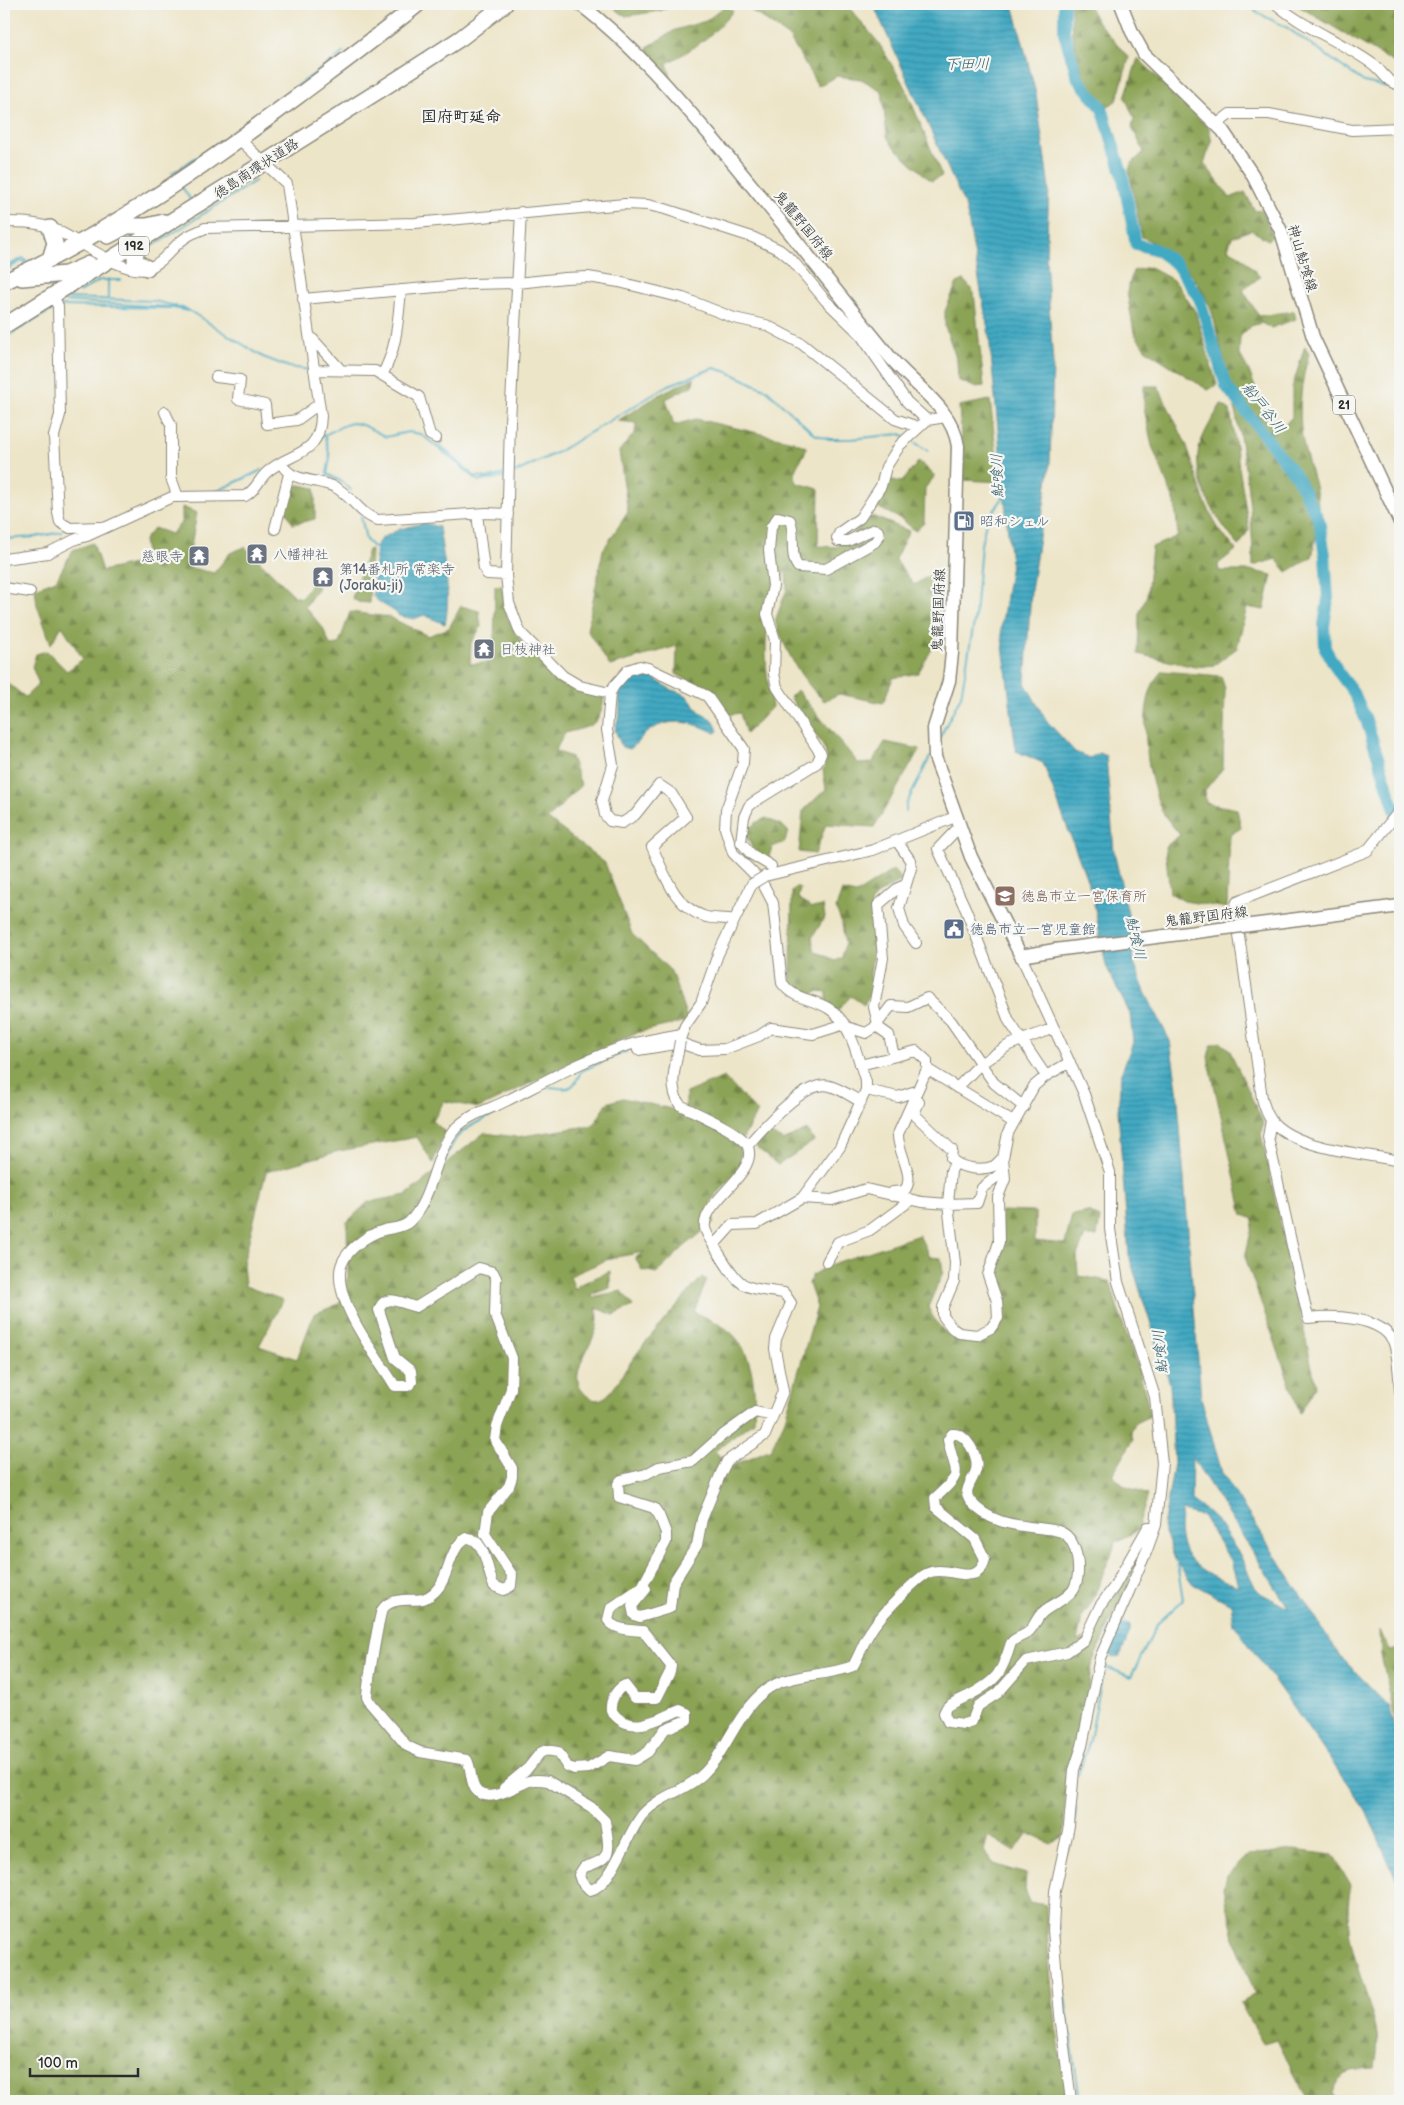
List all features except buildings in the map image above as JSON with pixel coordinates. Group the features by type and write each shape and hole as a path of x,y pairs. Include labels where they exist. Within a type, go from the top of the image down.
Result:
{"highway":[{"name":"192","path":"6,281 81,243 240,140 418,4"},
{"name":"徳島南環状道路","path":"4,326 137,244 262,162 453,43 505,4"},
{"path":"81,243 104,239 127,226 147,226 178,218"},
{"path":"50,228 55,243 50,260"},
{"path":"137,244 136,261 147,268"},
{"path":"6,281 66,274 89,264 111,260"}],"main road":[{"name":"鬼籠野国府線","path":"580,4 616,31 647,63 772,208 892,359 946,416 958,446 952,653 949,681 935,720 934,750 957,822 971,857 1021,956 1055,950 1400,906"},
{"name":"神山鮎喰線","path":"1121,4 1137,43 1148,59 1216,125 1242,156 1281,231 1313,337 1400,522"}],"street":[{"path":"1276,4 1290,16 1374,66 1392,84 1400,85"},
{"path":"1216,125 1230,114 1269,114 1352,130 1400,128"},
{"path":"4,559 36,557 48,553 172,497 245,496 254,490 267,472 307,450 315,441 321,424 319,404 287,184 240,140"},
{"path":"4,222 28,221 50,228 133,270 147,268 168,256 186,236 205,228 415,223 521,212 648,205 769,244 792,260 826,301 860,334 908,402 927,420"},
{"path":"521,212 506,575 509,604 516,625 525,639 563,676 587,688 610,693"},
{"path":"303,299 565,278 588,277 619,282 683,298 734,318 766,325 802,344 895,418 912,434"},
{"path":"382,375 391,360 398,324 401,290"},
{"path":"53,296 58,306 60,415 54,436 58,513 60,522 70,528 104,527"},
{"path":"309,334 341,370"},
{"path":"314,370 375,371 419,397 430,434 436,438"},
{"path":"216,377 240,380 238,399 266,405 267,424 296,420 319,404"},
{"path":"165,412 171,425 171,478 178,497"},
{"path":"771,866 752,854 741,842 747,810 754,802 817,763 821,754 777,687 774,674 775,640 767,614 773,586 769,551 771,527 774,520 778,517 790,520 794,529 794,554 798,567 826,569 875,542 879,536 878,531 874,529 848,541 838,542 837,538 840,532 860,518 881,486 886,467 900,445 927,420 946,416"},
{"path":"282,464 290,474 335,487 368,517 378,520 508,514"},
{"path":"275,529 290,474"},
{"path":"477,514 484,569 487,574 506,575"},
{"path":"4,588 30,592"},
{"path":"714,1245 732,1225 757,1224 802,1198 840,1147 866,1090 860,1065 846,1026 829,1008 801,999 787,990 782,983 773,903 762,882 733,853 726,837 725,818 743,763 744,749 710,700 698,692 640,666 628,670 610,693 607,730 613,765 602,801 605,815 610,821 622,823 635,814 659,785 671,793 686,816 652,846 673,891 682,905 704,917 724,917 734,920"},
{"path":"1400,810 1367,851 1237,902 1236,907 1262,1098 1271,1120 1291,1136 1306,1143 1400,1161"},
{"path":"748,1145 731,1131 680,1105 675,1098 672,1084 680,1037 701,1003 718,954 752,884 765,876 795,870 897,842 957,822"},
{"path":"957,822 938,849 966,910 1009,1021 1046,1076"},
{"path":"897,842 910,860 911,868 899,908 904,926 916,943"},
{"path":"730,845 753,863 795,870"},
{"path":"894,1056 889,1035 879,1028 874,1008 883,958 878,905 893,892 905,885"},
{"path":"1021,956 1084,1094 1110,1172 1110,1229 1118,1282 1156,1397 1162,1463 1156,1525 1148,1550 1100,1658 1082,1746 1072,1778 1069,1826 1054,1891 1053,1930 1071,2101"},
{"path":"636,1043 638,1050 675,1044 683,1044 700,1050 725,1049 759,1036 771,1028 813,1034 846,1026 866,1033 891,1006 908,1007 927,998 951,1020 994,1083 1024,1107"},
{"path":"957,1088 980,1064 1009,1045 1054,1028"},
{"path":"680,1037 636,1043 549,1078 463,1122 449,1139 422,1201 408,1223 369,1235 346,1256 341,1264 340,1285 348,1307 370,1349 382,1363 395,1386 401,1388 408,1386 412,1382 413,1377 411,1371 395,1358 379,1310 381,1304 386,1300 393,1300 416,1307 479,1268 493,1272 496,1278 495,1314 512,1358 511,1388 497,1426 495,1440 512,1468 512,1477 509,1486 488,1512 485,1534 512,1575 511,1586 504,1590 494,1586 487,1562 474,1540 466,1538 458,1543 440,1585 434,1593 418,1601 393,1601 386,1605 382,1611 367,1691 370,1703 407,1746 420,1752 467,1760 475,1789 482,1794 500,1793 530,1781 548,1781 602,1816 608,1837 607,1854 604,1860 584,1867 579,1876 586,1887 590,1890 596,1889 606,1880 641,1816 650,1806 702,1775 759,1696 774,1685 792,1678 853,1666 872,1628 906,1590 924,1574 933,1570 973,1575 979,1571 984,1559 975,1539 936,1507 935,1502 935,1498 954,1481 958,1472 948,1440 952,1434 958,1433 965,1436 973,1454 976,1469 966,1492 967,1497 977,1509 991,1518 1015,1525 1062,1532 1068,1537 1073,1548 1078,1563 1078,1576 1072,1592 1043,1612 1027,1633 1011,1643 1004,1667 998,1677 990,1684 947,1707 944,1713 948,1722 964,1724 972,1721 978,1706 998,1693 1026,1661 1067,1652 1084,1640 1100,1606 1114,1586 1148,1527 1156,1525"},
{"path":"860,1065 916,1051 927,1061 929,1071 914,1114 952,1150 951,1158 955,1163 970,1168 994,1166 1003,1158"},
{"path":"955,1163 951,1172 948,1204 955,1262 954,1281 943,1307 943,1316 952,1328 959,1333 977,1335 991,1328 998,1318 997,1301 988,1275 999,1242 997,1205 1005,1179 1003,1158 1008,1133 1034,1086 1046,1076 1070,1062"},
{"path":"929,1071 1013,1122"},
{"path":"892,1196 893,1192 904,1191 909,1186 910,1178 898,1145 898,1134 916,1091 929,1071"},
{"path":"647,1579 647,1587 632,1606 634,1615 640,1617 670,1608 673,1583 696,1545 702,1519 727,1461 766,1435 783,1392 775,1348 776,1339 791,1304 784,1294 746,1287 736,1280 706,1232 706,1219 746,1165 748,1145 774,1115 809,1090 829,1086 861,1102"},
{"path":"866,1090 898,1097 916,1091"},
{"path":"1271,1120 1268,1137 1308,1318 1336,1316 1372,1324 1386,1331 1394,1342 1400,1391"},
{"path":"802,1198 832,1200 866,1190 911,1200 948,1204 978,1203 982,1188 1004,1171"},
{"path":"827,1262 838,1242 870,1230 911,1200"},
{"path":"500,1793 546,1750 558,1752 567,1766 574,1769 589,1768 609,1756 635,1760 648,1752 665,1728 686,1720 687,1713 680,1710 650,1723 629,1724 615,1716 611,1710 611,1702 620,1687 624,1686 636,1698 657,1698 671,1666 643,1631 617,1627 611,1625 608,1620 611,1608 620,1600 632,1595 647,1579 664,1548 666,1534 659,1515 654,1508 619,1497 618,1484 621,1480 646,1474 659,1466 693,1462 720,1437 755,1412 773,1416"}],"green space":[{"path":"615,4 677,4 660,11 626,16 616,10"},
{"path":"742,4 786,4 788,6 800,4 846,4 878,42 905,87 942,176 931,181 893,146 887,136 882,91 861,79 837,76 818,86 789,37"},
{"path":"1071,4 1088,4 1096,20 1129,58 1117,100 1106,108 1083,76 1072,35"},
{"path":"1295,4 1400,4 1400,64 1396,64"},
{"path":"725,6 733,11 718,28 695,47 667,63 671,78 646,48 675,30 706,21"},
{"path":"1138,58 1209,128 1212,142 1204,163 1230,198 1245,192 1255,211 1262,210 1273,236 1268,240 1251,230 1232,237 1228,249 1241,256 1260,277 1243,290 1259,316 1294,311 1296,319 1271,328 1261,323 1251,326 1240,337 1239,353 1249,371 1268,423 1283,427 1292,417 1292,388 1305,346 1309,354 1302,384 1300,416 1303,444 1317,496 1317,527 1312,557 1287,572 1276,559 1253,566 1250,512 1239,429 1209,305 1197,282 1182,264 1164,249 1142,237 1129,171 1131,164 1144,152 1132,127 1134,118 1125,97"},
{"path":"1149,267 1175,281 1195,311 1217,385 1208,390 1146,350 1134,333 1127,292 1133,271"},
{"path":"964,280 974,293 984,386 974,387 958,380 957,361 945,326 945,311 957,283"},
{"path":"694,378 693,385 666,399 674,425 696,419 793,441 806,447 795,471 795,477 797,483 819,489 818,546 836,547 872,516 909,531 895,559 914,585 930,575 938,610 936,642 918,673 893,678 883,703 839,694 824,701 801,674 789,654 775,621 787,589 786,568 778,586 767,636 767,670 772,707 746,734 740,713 727,715 712,694 676,674 677,646 610,666 587,630 603,550 628,512 619,451 635,433 636,423 617,421 664,392"},
{"path":"1144,386 1158,386 1187,446 1204,500 1218,528 1236,550 1218,564 1219,571 1253,571 1272,575 1264,610 1247,607 1237,648 1214,665 1195,667 1138,654 1139,614 1147,595 1152,547 1178,536 1175,503 1152,446 1144,408"},
{"path":"990,400 1000,482 964,480 959,406"},
{"path":"1221,404 1230,410 1249,529 1239,546 1222,525 1208,499 1198,471 1200,445"},
{"path":"919,461 935,476 925,488 924,523 915,531 903,520 875,506 889,479 902,482"},
{"path":"300,485 315,488 315,519 293,524 284,507 292,486"},
{"path":"182,507 197,513 187,567 214,573 230,553 245,547 295,596 301,598 312,583 318,587 305,607 323,628 330,645 339,644 350,612 389,617 428,636 449,628 461,606 479,611 481,627 471,643 470,664 494,662 495,586 501,585 507,617 520,640 558,681 583,693 604,698 597,720 593,724 565,733 555,751 571,757 581,785 548,819 605,863 632,934 671,971 688,1021 635,1033 479,1108 444,1101 433,1121 445,1132 433,1163 417,1137 339,1151 266,1172 243,1264 245,1286 283,1300 259,1346 297,1359 314,1314 339,1304 348,1276 347,1222 368,1202 406,1195 484,1133 517,1137 594,1125 607,1103 623,1098 680,1111 686,1104 686,1093 724,1077 757,1112 740,1144 740,1168 711,1201 714,1222 657,1273 642,1270 635,1258 644,1252 611,1258 570,1276 575,1290 579,1285 610,1271 610,1288 590,1295 592,1297 622,1291 633,1306 614,1315 596,1308 598,1319 596,1330 581,1363 578,1384 584,1393 596,1400 611,1392 640,1349 702,1277 707,1280 694,1312 719,1324 733,1334 747,1356 753,1381 754,1421 715,1451 729,1467 771,1449 784,1422 817,1307 809,1284 812,1275 829,1265 919,1235 930,1257 941,1258 943,1272 928,1307 935,1321 955,1339 977,1342 987,1337 996,1328 1004,1313 992,1276 1001,1211 1035,1212 1035,1241 1065,1244 1072,1215 1088,1212 1100,1218 1097,1236 1085,1236 1077,1255 1078,1276 1110,1281 1137,1365 1150,1416 1135,1423 1131,1431 1133,1440 1112,1475 1123,1485 1148,1495 1137,1531 1116,1542 1092,1602 1082,1617 1077,1641 1089,1638 1148,1535 1150,1536 1093,1661 1079,1736 1066,1777 1064,1835 1051,1844 1028,1833 1014,1851 988,1836 984,1851 994,1864 1026,1874 1025,1890 1030,1902 1046,1905 1054,2003 1068,2101 4,2101 4,1639 9,1605 4,1603 4,680 25,697 39,684 32,667 36,654 47,651 67,671 83,659 62,626 51,644 37,605 35,588 56,580 73,550 93,543 102,571 147,561 144,540 154,528 171,534 182,522"},
{"path":"371,549 369,603 358,602 352,598 368,550"},
{"path":"1162,671 1221,676 1225,689 1223,768 1205,790 1206,803 1237,809 1241,828 1230,835 1227,908 1184,901 1170,893 1165,847 1180,835 1161,809 1156,795 1151,777 1146,738 1148,700 1153,684"},
{"path":"797,690 859,764 872,763 885,742 920,749 874,827 826,824 815,854 799,852 803,811 826,789 823,770 827,759 825,749 790,697"},
{"path":"766,818 783,826 788,831 785,842 772,847 768,860 751,845 748,830 757,822"},
{"path":"893,870 902,880 875,896 871,904 875,940 870,975 873,987 864,1005 851,996 836,1012 827,1004 827,992 819,991 809,996 789,986 791,977 792,892 797,886 800,889 798,898 812,908 823,906 825,917 812,938 815,952 825,955 834,961 842,958 845,943 842,924 836,908 842,891 856,894"},
{"path":"1220,1042 1229,1049 1263,1122 1261,1134 1316,1386 1300,1413 1245,1257 1254,1219 1243,1215 1208,1057 1211,1045"},
{"path":"807,1130 814,1141 778,1165 755,1146 761,1135 768,1132 783,1141"},
{"path":"1380,1630 1389,1651 1400,1649 1400,1741 1381,1655"},
{"path":"1294,1850 1333,1855 1351,1886 1348,1905 1351,1942 1377,2034 1378,2047 1375,2069 1353,2071 1343,2075 1335,2085 1332,2093 1335,2101 1308,2101 1277,2040 1263,2044 1240,2003 1255,1994 1234,1938 1224,1889 1227,1876 1248,1855"}],"water":[{"name":"下田川","path":"873,4 1013,4 1036,94 1049,188 1046,259 1053,364 1050,464 1031,591 1025,683 1046,720 1075,752 1090,758 1099,753 1106,756 1114,852 1131,927 1134,963 1145,992 1170,1041 1177,1088 1201,1398 1222,1473 1340,1656 1390,1707 1400,1760 1400,1888 1366,1810 1234,1624 1231,1604 1193,1584 1176,1562 1163,1527 1174,1463 1170,1384 1129,1256 1118,1111 1121,1074 1133,1042 1130,1014 1106,966 1092,893 1043,763 1016,751 1001,629 1011,564 989,335 966,208","holes":["1192,1457 1288,1607 1288,1608 1257,1591 1240,1555 1214,1517 1191,1500","1182,1511 1202,1516 1231,1561 1238,1586 1201,1568 1185,1551 1181,1540 1180,1527"]},
{"path":"424,523 439,527 445,563 448,600 445,624 424,615 414,619 399,616 373,596 376,545 382,538 400,529"},
{"path":"638,671 644,672 670,689 686,695 699,711 714,721 718,731 715,733 689,723 672,722 663,724 646,733 630,749 622,747 615,730 620,711 619,694 629,678"},
{"path":"1120,1621 1130,1626 1130,1632 1120,1656 1113,1658 1105,1652"}],"waterway":[{"name":"船戸谷川","path":"1064,4 1064,33 1078,79 1102,108 1122,173 1136,244 1157,250 1176,264 1199,298 1226,386 1296,476 1319,520 1325,555 1328,599 1324,626 1325,648 1339,673 1354,693 1366,720 1400,825"},
{"path":"1250,4 1258,13 1286,27 1364,82 1395,89"},
{"path":"240,128 344,52"},
{"path":"172,173 225,139"},
{"path":"143,257 151,247 255,181"},
{"path":"182,187 192,202"},
{"path":"4,268 23,258 27,262"},
{"path":"4,271 22,261 25,263"},
{"path":"108,279 108,299"},
{"path":"80,292 100,280 121,280"},
{"path":"45,282 52,289"},
{"path":"67,298 154,301 176,306"},
{"path":"64,301 185,308 263,357 289,367 310,370"},
{"path":"4,335 53,306"},
{"path":"61,306 173,308 188,311"},
{"path":"4,338 54,309"},
{"path":"512,474 558,452 669,385 714,368 728,372 767,390 814,434 829,439 851,439 900,434 905,436"},
{"path":"321,437 354,423 366,426 386,437 408,432 421,434 479,481 506,477"},
{"path":"325,437 330,457 327,474 342,482 351,490"},
{"path":"911,440 928,451"},
{"path":"436,442 474,476 488,478 504,474"},
{"path":"215,492 262,470"},
{"name":"鮎喰川","path":"940,737 961,696 975,617 981,545 986,522 1005,495"},
{"path":"361,516 366,540 374,548"},
{"path":"4,539 35,537 62,532"},
{"path":"906,811 906,805 930,757"},
{"path":"544,1086 563,1089 571,1087 581,1071 627,1051"},
{"path":"439,1171 457,1137 471,1126 505,1109 520,1099"},
{"path":"1078,1775 1090,1740 1104,1666 1131,1677 1158,1623 1183,1600 1177,1563"},
{"path":"1074,1827 1076,1807"},
{"path":"1058,1925 1059,1940"},
{"path":"1061,1970 1080,2101"}],"place":[{"name":"昭和シェル","path":"964,521"},
{"name":"八幡神社","path":"257,554"},
{"name":"慈眼寺","path":"199,556"},
{"name":"第14番札所 常楽寺 (Joraku-ji)","path":"323,577"},
{"name":"日枝神社","path":"484,649"},
{"name":"徳島市立一宮保育所","path":"1005,896"},
{"name":"徳島市立一宮児童館","path":"954,929"}],"district":[{"name":"国府町延命","path":"461,116"}]}
